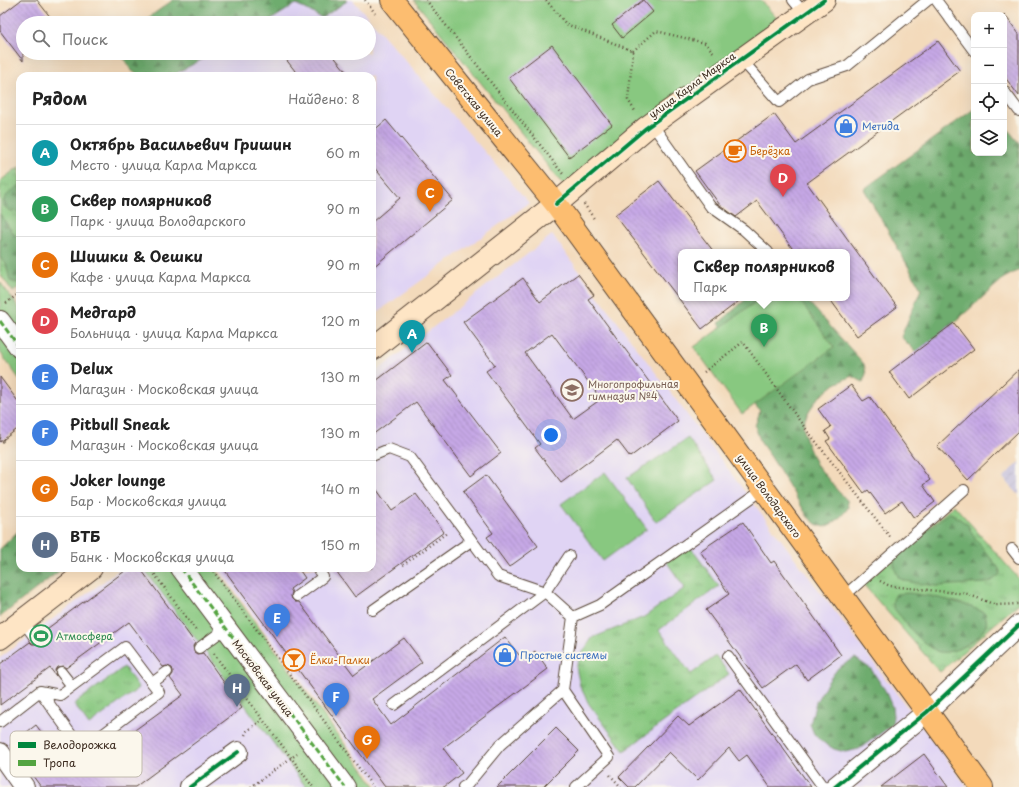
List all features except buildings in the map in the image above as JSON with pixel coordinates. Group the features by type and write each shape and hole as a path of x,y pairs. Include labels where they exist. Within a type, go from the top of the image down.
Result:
{"main road":[{"name":"Советская улица","path":"392,0 556,204"},
{"name":"улица Карла Маркса","path":"376,346 556,204 649,126 735,64 799,7 824,0"},
{"name":"улица Володарского","path":"556,204 982,787"},
{"path":"0,638 29,629 87,572"}],"street":[{"path":"2,312 16,340"},
{"name":"Московская улица","path":"184,572 345,787"},
{"path":"835,787 927,712 1019,625"},
{"path":"190,787 238,752"},
{"path":"0,753 10,767"},
{"path":"17,777 24,787"}],"lane":[{"path":"735,64 778,102 808,79 847,66 928,0"},
{"path":"936,0 972,48"},
{"path":"1007,95 1019,111"},
{"path":"649,126 710,206 744,230 765,249"},
{"path":"376,454 389,449 410,457 498,576 545,592 573,617"},
{"path":"573,617 600,605 764,489"},
{"path":"843,597 964,490"},
{"path":"373,610 471,541"},
{"path":"1012,549 1019,558"},
{"path":"394,705 545,592 569,556"},
{"path":"297,596 323,577 320,572"},
{"path":"463,787 467,785 500,745 563,690 573,617"},
{"path":"199,648 226,628"},
{"path":"0,722 40,691 60,695 125,647 159,692 107,731"},
{"path":"728,656 822,787"},
{"path":"61,672 72,686"},
{"path":"152,683 166,672"},
{"path":"563,690 609,757 576,787"},
{"path":"40,691 68,731"}],"path":[{"path":"546,0 566,24 633,51"},
{"path":"649,126 628,100 633,51 656,31 705,44 735,64"},
{"path":"2,312 16,297"},
{"path":"700,375 743,342 800,420 898,548"},
{"path":"0,438 4,444"},
{"path":"403,565 459,524"},
{"path":"153,572 202,638"},
{"path":"215,572 373,787"},
{"path":"867,575 890,586 967,594 996,605 1019,604"},
{"path":"211,650 313,787"},
{"path":"255,725 262,720"},
{"path":"251,787 281,765"}],"shaded area":[{"path":"250,0 353,0 367,16 229,16"},
{"path":"376,27 529,203 376,313 376,72 155,72 171,60 376,60"},
{"path":"552,235 967,787 379,787 221,572 376,572 376,372"},
{"path":"1019,462 1019,495 1003,478"},
{"path":"117,572 150,572 310,787 0,787 0,658"}],"green space":[{"path":"173,0 347,1 325,16 318,16 296,4 277,16 151,16"},
{"path":"414,0 761,0 779,21 564,186"},
{"path":"125,60 201,60 178,72 134,72"},
{"path":"971,111 971,156 1007,156 1007,129 1019,143 1019,270 1004,278 954,323 916,352 901,337 921,289 864,189"},
{"path":"16,169 16,289 13,292 0,274 0,181"},
{"path":"16,188 16,212 10,211 3,205 4,199"},
{"path":"0,214 16,236 16,283 10,281 6,263 0,258"},
{"path":"0,282 16,304 16,374 0,352"},
{"path":"744,301 808,301 864,364 866,374 863,382 852,376 835,384 817,399 805,419 803,427 808,446 816,464 847,500 848,508 838,519 828,525 824,527 816,524 808,517 761,443 755,426 760,411 747,395 731,345 719,323"},
{"path":"757,301 800,301 834,347 742,414 694,347"},
{"path":"688,438 717,480 656,522 627,478"},
{"path":"605,472 647,529 603,561 561,504"},
{"path":"954,505 1019,579 1019,603 940,672 863,584"},
{"path":"950,513 968,525 972,534 998,567 1000,571 999,575 986,583 935,586 905,581 899,578 894,562 899,553"},
{"path":"16,533 16,572 58,572 0,617 0,549"},
{"path":"688,544 719,586 659,630 691,674 716,656 729,674 624,751 589,704 580,686 576,667 592,638 644,617 685,588 666,561"},
{"path":"146,572 218,572 376,787 306,787"},
{"path":"909,593 948,600 977,609 985,613 986,625 979,635 967,644 953,651 939,652 923,642 894,607 893,600 896,594"},
{"path":"855,658 871,669 885,690 892,707 893,716 892,725 859,749 845,752 834,749 824,743 814,734 810,724 816,702 827,683 838,668"},
{"path":"124,667 139,688 89,725 74,704"}],"marked path":[{"path":"0,321 16,343"},
{"path":"184,572 345,787"}],"cycle path":[{"path":"556,204 646,128 824,0"},
{"path":"835,787 927,712 1019,625"},
{"path":"190,787 238,752"}],"place":[{"name":"Метида","path":"846,126"},
{"name":"Берёзка","path":"735,151"},
{"name":"Медгард","path":"783,197"},
{"name":"Шишки & Оешки","path":"430,212"},
{"name":"Сквер полярников","path":"764,347"},
{"name":"Октябрь Васильевич Гришин","path":"412,353"},
{"name":"Многопрофильная гимназия №4","path":"572,390"},
{"name":"Атмосфера","path":"41,636"},
{"name":"Delux","path":"277,637"},
{"name":"Простые системы","path":"505,655"},
{"name":"Ёлки-Палки","path":"294,660"},
{"name":"ВТБ","path":"237,707"},
{"name":"Pitbull Sneak","path":"336,716"},
{"name":"Joker lounge","path":"367,759"}]}
